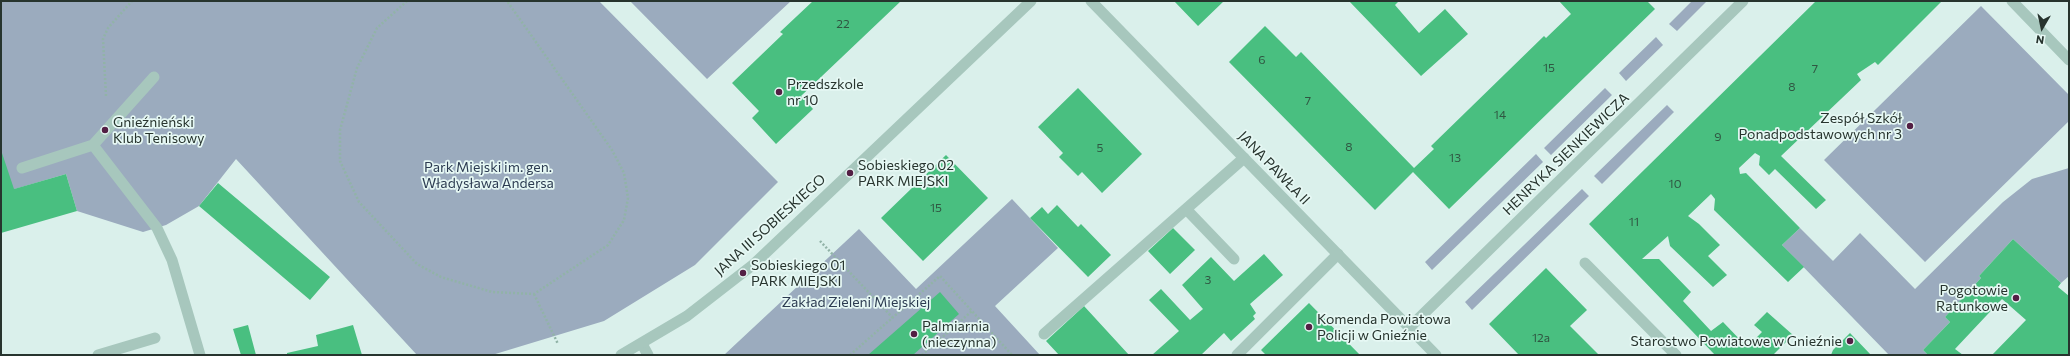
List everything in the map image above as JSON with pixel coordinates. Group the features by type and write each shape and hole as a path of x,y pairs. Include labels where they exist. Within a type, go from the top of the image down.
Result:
{"street":[{"name":"JANA III SOBIESKIEGO","path":"620,355 642,344 687,316 754,264 1031,1"},
{"name":"JANA PAWŁA II","path":"1091,1 1436,355"},
{"name":"HENRYKA SIENKIEWICZA","path":"1410,328 1743,1"},
{"path":"2012,1 2069,60"},
{"path":"22,168 93,145 154,77"},
{"path":"93,145 157,228 172,260 200,355"},
{"path":"1044,334 1244,158"},
{"path":"1186,209 1234,259"},
{"path":"1237,355 1338,254"},
{"path":"1585,263 1676,355"},
{"path":"98,355 155,338"},
{"path":"642,344 648,355"}],"path":[{"path":"108,129 103,39 108,28 132,1"},
{"path":"407,1 377,28 357,68 340,130 340,161 359,202 416,264 441,277 492,292 534,294 608,245 624,220 628,198 624,173 612,150 507,1"},
{"path":"820,241 893,318"},
{"path":"850,355 940,276 1012,355"},
{"path":"534,294 558,344"},
{"path":"922,355 972,310"}],"green space":[{"name":"Park Miejski im. gen. Władysława Andersa","path":"1,1 599,1 778,182 695,265 604,321 492,355 417,355 236,159 199,206 166,225 143,232 77,211 66,174 1,193"},
{"path":"630,1 791,1 707,79"},
{"path":"1692,1 1707,1 1677,31 1669,24"},
{"path":"1981,6 2069,95 2069,121 1925,262 1824,160"},
{"path":"1656,37 1663,45 1626,81 1619,73"},
{"path":"1605,88 1612,95 1551,155 1544,148"},
{"path":"1667,105 1674,112 1602,184 1594,176"},
{"path":"1536,154 1543,162 1432,270 1425,262"},
{"path":"2069,168 2069,276 2061,283 2013,239 1979,276 1981,278 1945,317 1950,322 1923,350 1928,355 1889,355 1782,245 1800,228 1833,261 1860,233 1915,289 2003,202 2032,179"},
{"path":"1582,189 1589,196 1472,310 1465,302"},
{"name":"Zakład Zieleni Miejskiej","path":"1012,199 1058,248 995,306 1040,355 724,355 859,229 916,289"}],"building":[{"path":"813,1 901,1 801,96 813,109 776,144 752,118 759,111 732,83 783,34 780,32"},
{"path":"1174,1 1224,1 1198,26"},
{"path":"1349,1 1399,1 1395,5 1419,33 1445,9 1468,34 1421,76"},
{"path":"1559,1 1647,1 1655,9 1449,209 1413,172 1375,210 1229,62 1265,26 1296,57 1301,52 1414,168 1434,149 1431,146 1544,36 1546,38 1571,14"},
{"path":"1816,1 1942,1 1878,65 1875,62 1857,74 1861,80 1781,156 1826,200 1816,209 1775,169 1769,175 1759,165 1760,156 1755,153 1739,168 1740,174 1746,173 1800,228 1782,245 1804,267 1788,282 1714,210 1715,199 1711,194 1688,216 1699,224 1720,245 1708,256 1727,275 1713,287 1670,246 1668,236 1642,259 1659,259 1691,292 1683,301 1711,331 1723,322 1747,347 1762,332 1754,325 1767,312 1793,335 1773,355 1715,355 1589,224"},
{"path":"1078,88 1142,154 1102,193 1082,172 1078,176 1059,157 1063,153 1038,127"},
{"path":"1,150 14,189 66,174 77,211 1,233"},
{"path":"946,155 988,198 923,261 881,218"},
{"path":"218,183 330,277 310,300 199,206"},
{"path":"1057,205 1078,227 1081,224 1111,255 1088,277 1030,218 1042,207 1048,214"},
{"path":"1173,228 1195,250 1170,274 1148,251"},
{"name":"Pogotowie Ratunkowe","path":"2013,239 2061,283 2058,287 2069,296 2068,355 1992,355 2026,320 2002,299 1955,349 1963,355 1928,355 1923,350 1950,322 1945,317 1981,278 1979,276"},
{"path":"1264,254 1283,275 1250,304 1256,313 1253,316 1255,319 1231,341 1224,333 1201,355 1152,355 1179,331 1149,300 1161,289 1190,320 1203,309 1182,285 1211,257 1234,281"},
{"path":"1546,268 1587,310 1570,326 1599,355 1519,355 1489,324"},
{"name":"Palmiarnia (nieczynna)","path":"940,292 959,314 913,355 868,355"},
{"name":"Komenda Powiatowa Policji w Gnieźnie","path":"1309,303 1360,355 1266,355 1261,350"},
{"path":"1084,306 1129,355 1059,355 1046,341"},
{"path":"248,325 256,355 241,355 233,329"},
{"path":"353,325 362,355 287,355 287,353 318,346 316,335"},
{"name":"Starostwo Powiatowe w Gnieźnie","path":"1850,333 1871,355 1831,355 1833,350"}],"place":[{"name":"Przedszkole nr 10","path":"779,92"},
{"name":"Zespół Szkół Ponadpodstawowych nr 3","path":"1910,126"},
{"name":"Gnieźnieński Klub Tenisowy","path":"105,130"},
{"name":"Sobieskiego 02 PARK MIEJSKI","path":"850,173"},
{"name":"Sobieskiego 01 PARK MIEJSKI","path":"743,273"},
{"name":"Pogotowie Ratunkowe","path":"2016,298"},
{"name":"Komenda Powiatowa Policji w Gnieźnie","path":"1309,327"},
{"name":"Palmiarnia (nieczynna)","path":"914,334"},
{"name":"Starostwo Powiatowe w Gnieźnie","path":"1850,341"}]}
